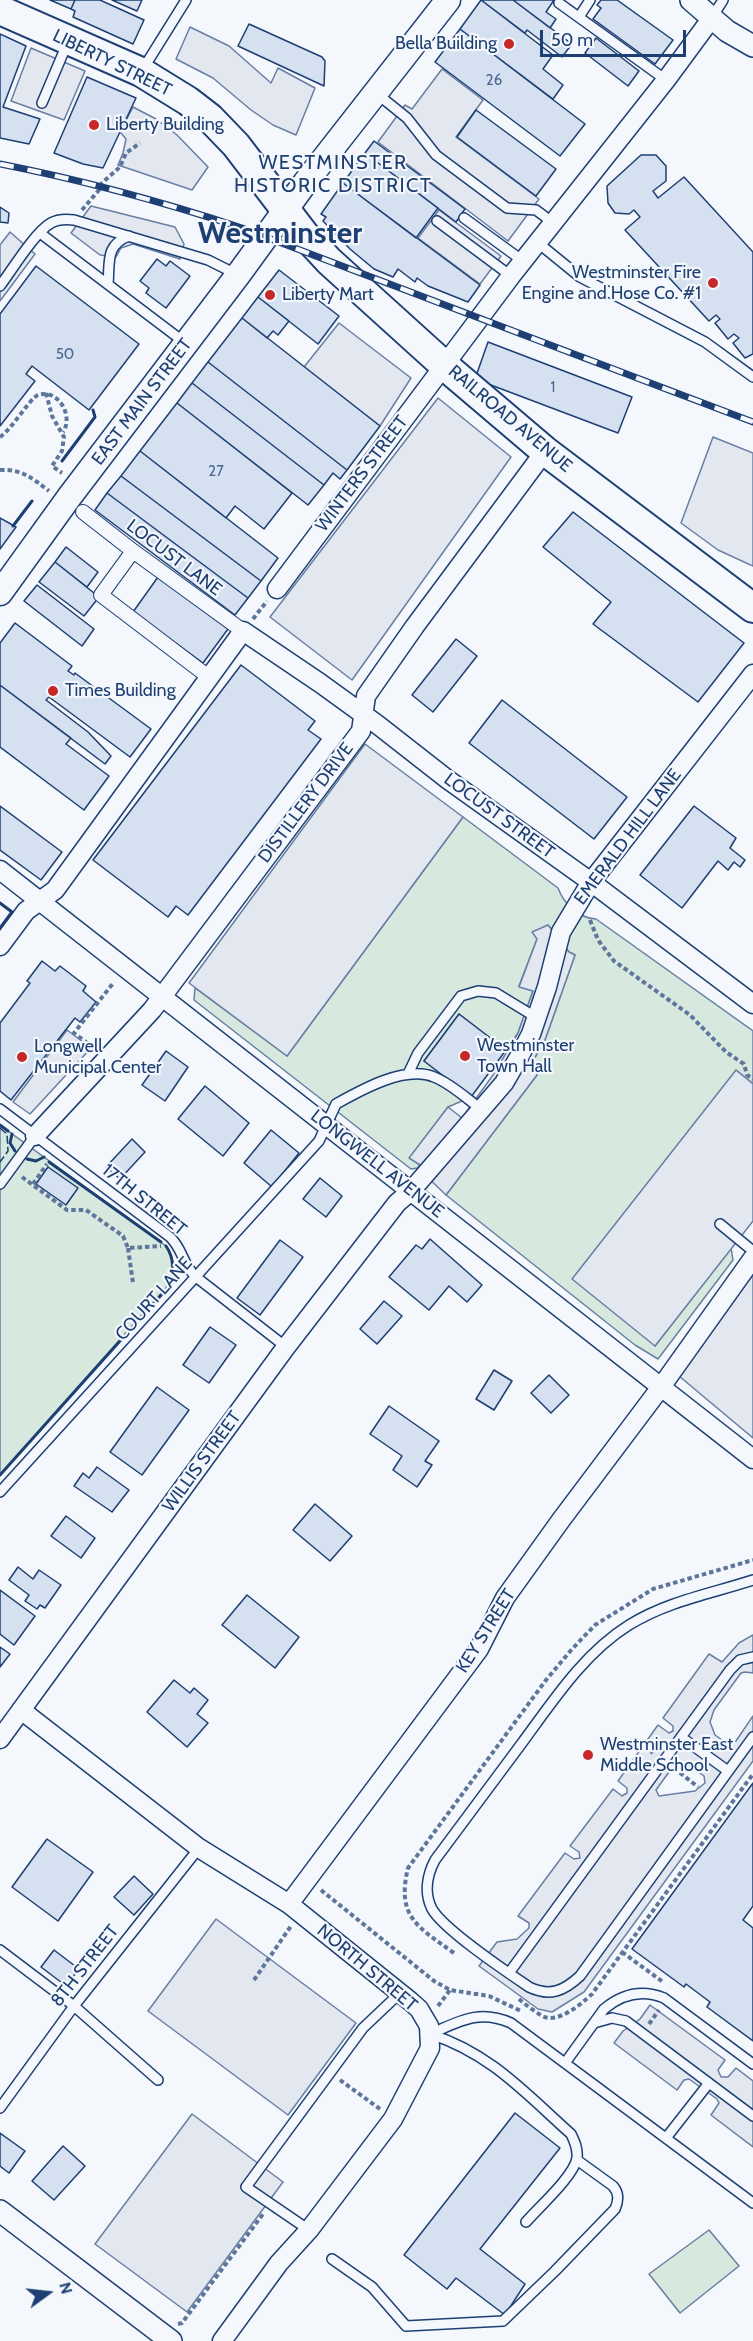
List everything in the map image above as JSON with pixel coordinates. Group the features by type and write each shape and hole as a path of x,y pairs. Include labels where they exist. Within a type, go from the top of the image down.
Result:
{"highway":[{"name":"LIBERTY STREET","path":"9,10 68,41 141,72 188,101 210,118 236,145 284,211"},
{"name":"RAILROAD AVENUE","path":"284,211 329,261 445,366 545,451 753,608"}],"main road":[{"name":"EAST MAIN STREET","path":"0,593 284,211 448,0"}],"street":[{"path":"691,0 727,31 753,46"},
{"name":"WINTERS STREET","path":"277,589 552,222 666,80 711,19"},
{"name":"DISTILLERY DRIVE","path":"35,1136 152,1011 361,731 366,696 545,451"},
{"name":"LOCUST LANE","path":"83,512 243,632"},
{"path":"133,551 101,595 210,678"},
{"path":"0,946 26,911 55,890 243,632"},
{"name":"LOCUST STREET","path":"243,632 320,683 753,1004"},
{"name":"EMERALD HILL LANE","path":"411,1191 504,1083 531,1034 561,932 591,882 752,678"},
{"name":"LONGWELL AVENUE","path":"1,872 753,1459"},
{"name":"WILLIS STREET","path":"0,1738 286,1347 397,1203 411,1191"},
{"name":"KEY STREET","path":"289,1904 479,1648 505,1598 661,1388 753,1258"},
{"name":"NORTH STREET","path":"21,1710 199,1848 289,1904 401,1992 425,2019 430,2034"},
{"path":"222,2341 279,2263 309,2230 393,2119 427,2054 430,2034"},
{"path":"0,2211 173,2333"}],"lane":[{"path":"141,72 186,0"},
{"path":"579,17 590,0"},
{"name":"WINTERS STREET","path":"711,19 723,0"},
{"path":"559,3 666,80"},
{"path":"42,103 68,41"},
{"path":"376,93 407,118 436,155 507,208 536,210 552,222"},
{"path":"464,218 523,261"},
{"path":"0,286 40,232 62,219 74,220 218,263 238,275"},
{"path":"437,221 511,276"},
{"path":"40,232 186,344"},
{"path":"108,284 112,248 121,239 129,236"},
{"path":"537,242 580,277 705,342 753,377"},
{"path":"481,1109 436,1077 408,1074 418,1053 461,996 478,991 496,993 537,1018"},
{"name":"COURT LANE","path":"0,1492 319,1141 336,1104 379,1083 408,1074"},
{"name":"17TH STREET","path":"0,1109 170,1237 181,1251 185,1265 196,1277 286,1347"},
{"path":"0,1184 35,1136"},
{"path":"720,1224 753,1251"},
{"path":"753,1580 662,1608 628,1626 600,1647 567,1683 435,1860 428,1878 427,1889 433,1910 457,1934 509,1973 540,1992 551,1993 571,1984 580,1976 753,1737"},
{"path":"509,1973 730,1670 740,1660 753,1657"},
{"path":"681,1737 728,1771"},
{"name":"8TH STREET","path":"0,2108 74,2006 199,1848"},
{"path":"0,1950 74,2006 158,2080"},
{"path":"309,2230 246,2187 363,2028 401,1992"},
{"path":"565,2063 604,2009 620,1998 638,1994 656,1995 671,2003 753,2064"},
{"path":"430,2034 471,2017 481,2016 511,2023 753,2203"},
{"path":"594,2023 612,2018 631,2024 753,2116"},
{"path":"430,2034 456,2042 490,2062 571,2134 577,2146 577,2160 570,2172 525,2222"},
{"path":"666,2138 709,2083"},
{"path":"332,2259 372,2288 406,2326 503,2321 563,2264 618,2203 617,2190 577,2160"}],"path":[{"path":"74,220 99,190 102,183 120,167 126,153 140,143"},
{"path":"46,393 52,416 63,432"},
{"path":"46,393 64,408 66,425 63,432 64,445 52,466 56,469"},
{"path":"0,436 16,423 33,398 46,393"},
{"path":"0,470 18,470 44,487"},
{"path":"243,632 277,589"},
{"path":"589,913 598,940 614,961 690,1015 726,1052 744,1064 747,1075 753,1079"},
{"path":"94,1048 75,1033 116,980"},
{"path":"33,1184 47,1164"},
{"path":"11,1169 67,1210 86,1210 123,1236 128,1248 133,1283"},
{"path":"128,1248 157,1247 163,1245 170,1237"},
{"path":"455,1954 426,1933 410,1915 405,1904 404,1892 408,1868 546,1680 595,1625 622,1606 664,1585 753,1560"},
{"path":"645,1747 656,1755"},
{"path":"674,1768 698,1787"},
{"path":"514,1995 548,2018 569,2012 592,1994 753,1774"},
{"path":"721,1805 727,1809"},
{"path":"321,1890 434,1980 450,1990 489,1996 511,2005 528,2016 533,2010"},
{"path":"254,1980 293,1923"},
{"path":"436,2009 450,1990"},
{"path":"330,2073 373,2104"},
{"path":"173,2333 271,2204"}],"shaded area":[{"path":"190,27 229,46 271,83 278,68 315,88 296,135 273,125 213,78 176,59"},
{"path":"31,48 85,71 64,120 11,101"},
{"path":"442,69 483,100 456,137 539,199 508,241 378,142 405,105 412,109"},
{"path":"133,107 156,119 177,135 208,167 192,190 118,165 126,139 120,132"},
{"path":"91,206 175,227 184,244 180,259 133,244 121,248 116,257 100,255 71,233"},
{"path":"439,210 501,256 480,284 418,238"},
{"path":"10,232 35,254 0,301 0,245"},
{"path":"339,323 411,378 380,426 304,367"},
{"path":"438,398 511,457 352,680 270,617"},
{"path":"713,437 753,453 753,566 718,550 681,523"},
{"path":"365,744 463,817 287,1056 189,983"},
{"path":"463,817 558,888 568,905 578,913 596,919 753,1031 753,1084 736,1070 655,1346 731,1248 733,1260 658,1359 635,1345 446,1195 537,1075 534,1059 545,1040 575,955 569,952 548,925 537,939 519,986 533,991 518,1033 506,1050 459,1014 424,1061 471,1097 448,1107 410,1158 420,1165 418,1168 411,1169 194,1000 195,988 287,1056"},
{"path":"548,925 569,952 575,955 545,1040 534,1059 537,1075 446,1195 418,1168 420,1165 409,1158 448,1107 462,1118 493,1075 518,1033 533,991 519,987 537,939 532,932"},
{"path":"67,1030 91,1048 30,1114 13,1102"},
{"path":"736,1070 753,1084 753,1221 655,1346 572,1279"},
{"path":"0,1125 166,1246 172,1256 173,1268 172,1279 167,1290 0,1475"},
{"path":"753,1274 753,1438 679,1376"},
{"path":"753,1635 753,1673 741,1673 714,1710 710,1722 715,1735 728,1744 736,1741 753,1716 753,1761 584,1992 552,2012 538,2009 479,1966 497,1942 517,1939 529,1928 529,1923 518,1916 565,1853 574,1859 580,1858 579,1852 570,1846 613,1789 622,1796 627,1793 627,1788 618,1781 658,1725 669,1733 673,1731 673,1726 663,1718 709,1654 722,1662 739,1643","holes":["689,1765 704,1776 705,1783 695,1791 659,1796 656,1790 669,1772 678,1766"]},
{"path":"216,1919 356,2023 288,2115 148,2011"},
{"path":"650,2005 725,2060 718,2070 721,2077 728,2077 736,2068 753,2081 753,2147 711,2115 719,2103 717,2099 689,2079 684,2080 677,2090 614,2043 623,2031 640,2019"},
{"path":"192,2114 283,2182 187,2312 95,2244"},
{"path":"709,2230 739,2266 680,2313 649,2274"}],"building":[{"path":"50,0 75,0 71,9"},
{"path":"75,0 100,0 144,20 133,44 73,17 75,11 71,9"},
{"path":"112,0 142,0 137,11"},
{"path":"481,0 513,0 572,44 562,57 527,30 525,33"},
{"name":"Bella Building","path":"481,0 553,55 543,69 563,85 553,99 460,29"},
{"path":"513,0 554,0 546,12 556,19 550,28"},
{"path":"601,0 617,0 673,40 655,64 593,19 601,8 597,5"},
{"path":"249,24 322,57 325,61 324,86 238,46"},
{"path":"460,29 585,124 560,156 435,62"},
{"path":"0,34 26,46 3,107 40,119 29,144 0,138"},
{"path":"596,38 639,71 628,86 585,53"},
{"name":"Liberty Building","path":"87,77 136,98 103,168 83,164 54,153"},
{"path":"476,110 556,169 536,196 457,137"},
{"path":"374,141 465,209 456,222 365,153"},
{"path":"365,153 438,208 416,238 343,183"},
{"name":"Westminster Fire Engine and Hose Co. #1","path":"641,155 656,155 666,166 666,181 653,191 658,198 684,177 753,252 753,354 745,358 733,343 739,338 734,334 728,339 715,323 720,319 716,315 709,321 625,230 640,217 634,210 629,214 615,213 608,203 607,186"},
{"path":"343,183 480,285 468,302 428,286 417,278 415,282 398,269 393,277 374,269 350,249 323,221 326,217 321,214"},
{"path":"0,207 9,213 8,223 0,222"},
{"path":"157,259 166,266 170,261 190,276 166,308 146,293 149,288 140,281"},
{"path":"36,266 139,344 89,410 32,366 26,374 35,381 0,426 0,314"},
{"path":"279,270 339,316 318,344 258,297"},
{"path":"258,297 289,321 278,335 273,331 267,338 242,318"},
{"path":"242,318 380,426 347,470 208,362"},
{"path":"488,342 632,397 618,433 475,379"},
{"path":"208,362 347,470 340,479 333,473 324,485 192,383"},
{"path":"192,383 324,485 308,505 177,403"},
{"path":"177,403 292,493 264,529 235,506 226,518 140,451"},
{"path":"140,451 278,558 261,581 121,476"},
{"path":"121,476 261,581 248,598 107,493"},
{"path":"107,493 248,598 235,615 95,510"},
{"path":"573,512 744,643 698,702 593,624 611,602 543,547"},
{"path":"0,518 16,527 0,549"},
{"path":"66,547 98,572 87,587 55,562"},
{"path":"55,562 99,597 84,616 39,582"},
{"path":"158,577 228,629 203,663 133,612"},
{"path":"37,585 94,629 82,646 24,601"},
{"name":"Times Building","path":"15,623 72,666 68,671 74,675 75,673 151,729 130,757 49,697 46,700 88,732 111,756 105,764 0,685 0,643"},
{"path":"456,639 477,656 433,712 412,695"},
{"path":"241,665 315,721 308,730 321,739 188,915 176,906 168,917 93,860"},
{"path":"0,685 71,738 66,744 109,776 84,810 0,747"},
{"path":"502,700 627,797 594,839 469,743"},
{"path":"0,806 62,852 41,880 0,850"},
{"path":"694,806 736,838 730,848 745,860 740,867 734,862 728,870 718,861 682,908 640,875"},
{"name":"Longwell Municipal Center","path":"42,961 55,971 60,966 86,986 83,991 96,1002 80,1022 75,1018 11,1100 0,1091 0,1023 30,983 27,981"},
{"name":"Westminster Town Hall","path":"459,1014 506,1050 471,1097 424,1061"},
{"path":"166,1051 188,1067 165,1101 142,1085"},
{"path":"205,1086 249,1123 223,1156 178,1119"},
{"path":"271,1130 299,1153 272,1187 244,1163"},
{"path":"132,1139 145,1152 120,1179 106,1167"},
{"path":"48,1167 78,1188 66,1205 36,1184"},
{"path":"320,1178 342,1196 326,1217 303,1199"},
{"path":"430,1239 482,1285 467,1302 449,1286 429,1310 389,1277 416,1245 422,1249"},
{"path":"280,1240 303,1257 260,1315 237,1298"},
{"path":"384,1301 402,1316 377,1344 360,1329"},
{"path":"210,1327 236,1345 209,1383 183,1365"},
{"path":"494,1370 512,1381 494,1410 476,1399"},
{"path":"549,1375 569,1395 551,1413 531,1393"},
{"path":"157,1387 189,1410 142,1475 110,1452"},
{"path":"389,1406 439,1441 425,1461 432,1465 417,1487 393,1470 402,1456 370,1434"},
{"path":"97,1467 129,1490 112,1512 74,1486 83,1473 89,1478"},
{"path":"315,1504 352,1536 330,1561 293,1530"},
{"path":"66,1516 95,1538 81,1558 51,1536"},
{"path":"18,1567 33,1579 39,1570 61,1585 45,1608 40,1605 37,1609 25,1601 29,1595 9,1580"},
{"path":"0,1590 35,1616 14,1645 0,1634"},
{"path":"247,1595 299,1637 275,1668 222,1625"},
{"path":"0,1647 10,1654 0,1667"},
{"path":"174,1680 190,1693 194,1688 208,1700 197,1714 208,1723 187,1747 147,1712"},
{"path":"753,1783 753,1906 743,1920 753,1928 753,2041 707,2007 710,2002 686,1984 684,1987 632,1949"},
{"path":"47,1839 93,1872 58,1921 12,1887"},
{"path":"134,1876 153,1894 134,1915 114,1897"},
{"path":"54,1950 79,1969 66,1986 41,1967"},
{"path":"515,2113 560,2148 480,2249 525,2284 505,2315 456,2278 447,2289 404,2255"},
{"path":"0,2133 25,2151 9,2173 0,2166"},
{"path":"63,2146 85,2166 54,2200 32,2181"}],"railway":[{"path":"0,164 122,192 242,228 753,422"}],"fence":[{"path":"0,1128 7,1134 8,1151 0,1162"}],"wall":[{"path":"62,461 95,417 93,410"},
{"path":"13,526 32,501"},
{"path":"0,903 12,912 0,928"},
{"path":"0,1125 8,1131"},
{"path":"12,1134 10,1143 15,1151"},
{"path":"27,1159 36,1161 44,1157"},
{"path":"49,1162 161,1242"},
{"path":"0,1475 168,1287 173,1266 166,1246"}],"place":[{"name":"Bella Building","path":"509,44"},
{"name":"Liberty Building","path":"94,125"},
{"name":"Westminster Fire Engine and Hose Co. #1","path":"713,283"},
{"name":"Liberty Mart","path":"270,295"},
{"name":"Times Building","path":"53,691"},
{"name":"Westminster Town Hall","path":"465,1056"},
{"name":"Longwell Municipal Center","path":"22,1057"},
{"name":"Westminster East Middle School","path":"588,1755"}],"district":[{"name":"WESTMINSTER HISTORIC DISTRICT","path":"333,174"},
{"name":"Westminster","path":"280,234"}]}
